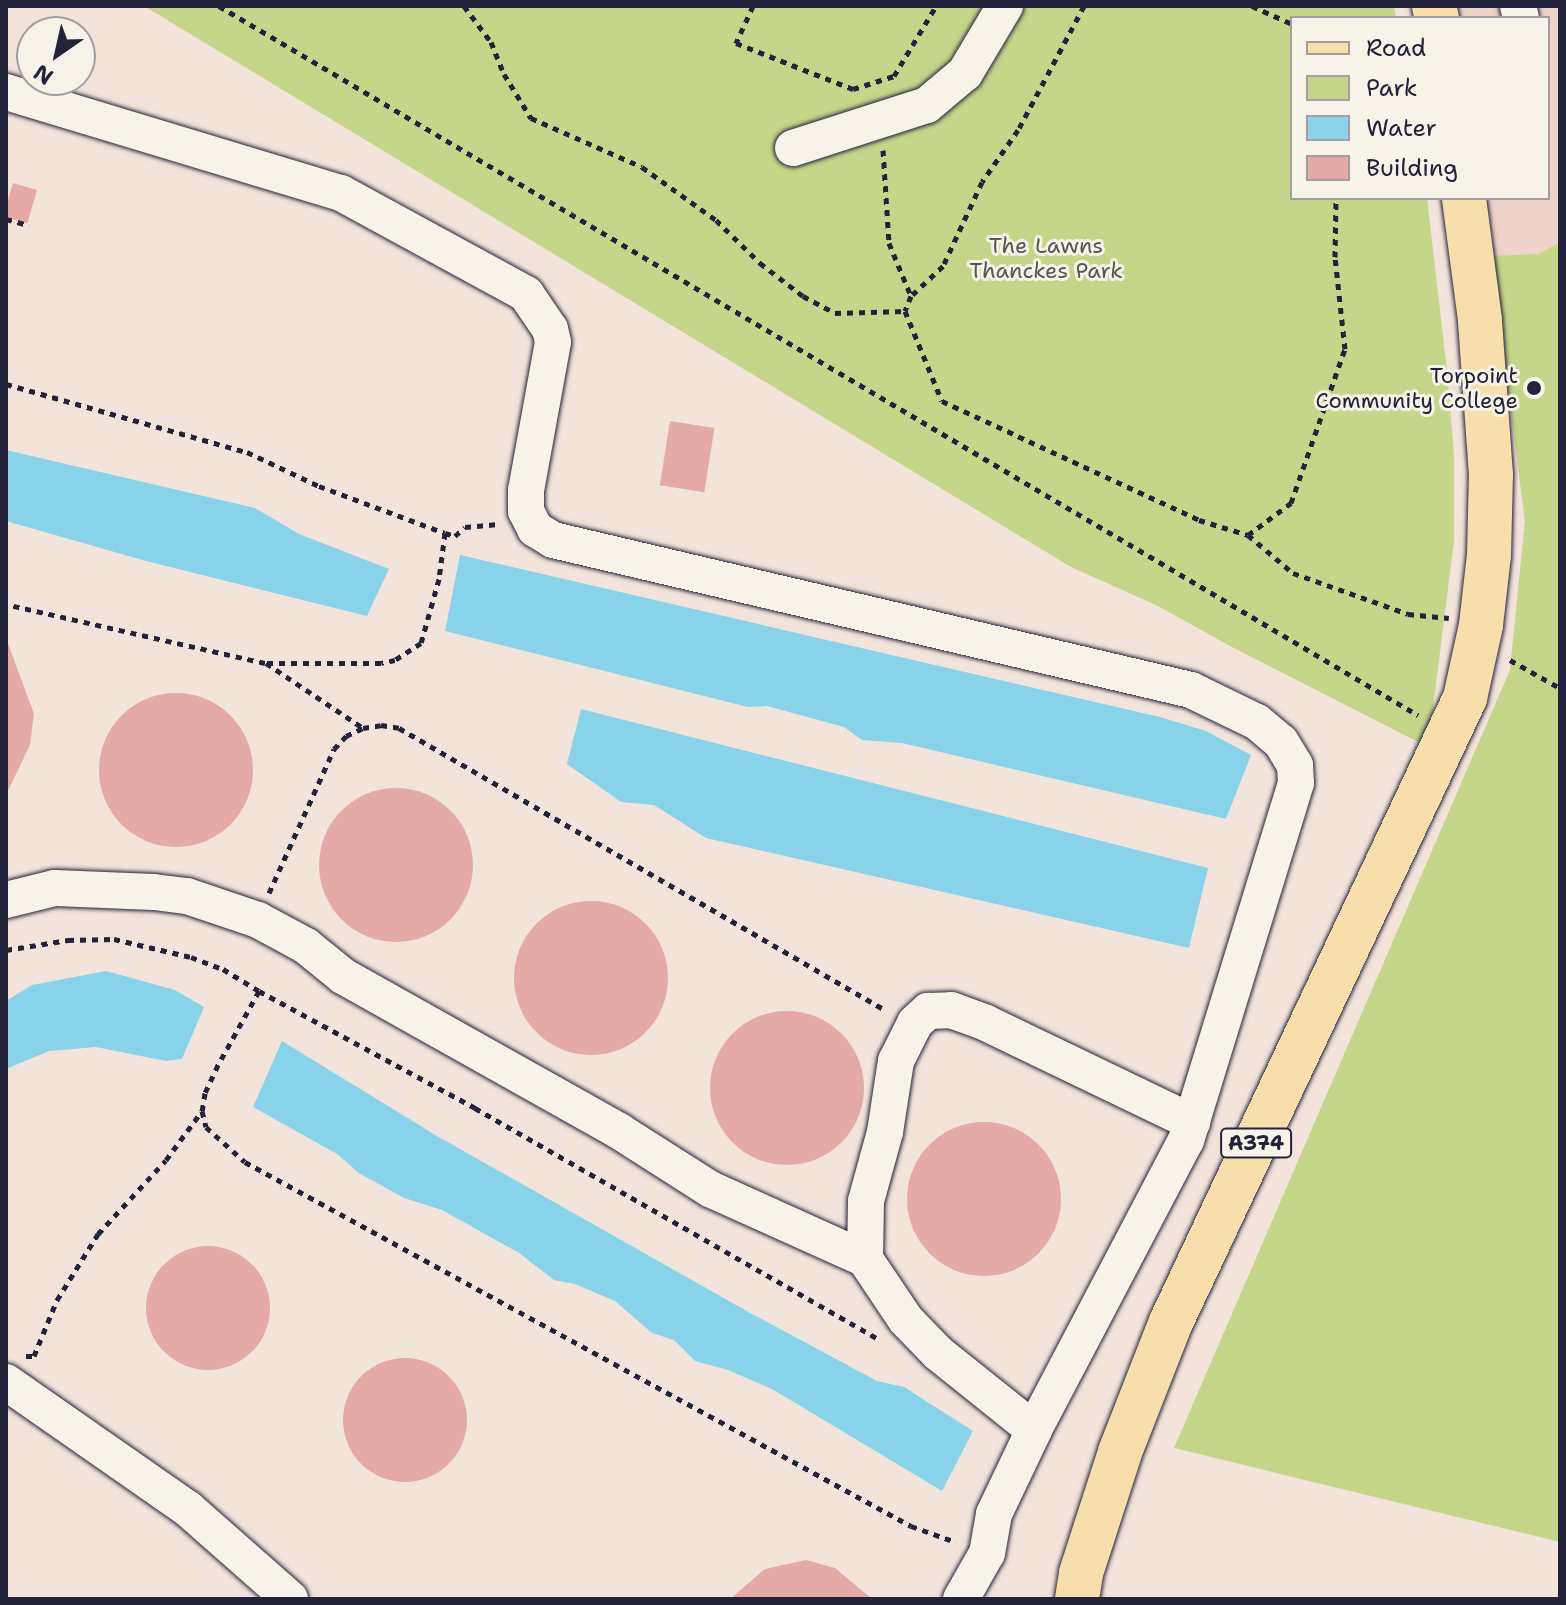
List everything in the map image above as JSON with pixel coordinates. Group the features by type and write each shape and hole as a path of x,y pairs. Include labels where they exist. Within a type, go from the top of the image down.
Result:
{"main road":[{"name":"A374","path":"1077,1599 1081,1573 1120,1452 1171,1322 1465,698 1480,633 1489,555 1491,475 1480,320 1464,200"}],"lane":[{"path":"793,148 927,105 965,73 1005,6"},
{"path":"6,92 341,193 526,294 550,329 553,342 526,490 526,511 535,529 553,540 1191,690 1257,722 1281,742 1295,765 1296,783 1186,1140 1034,1430 994,1514 987,1553 993,1599"},
{"path":"6,900 55,888 154,892 187,896 258,920 306,946 353,983 619,1131 710,1189 865,1259"},
{"path":"1034,1430 938,1353 906,1320 865,1259 863,1239 870,1179 885,1132 896,1061 915,1023 928,1011 951,1010 1192,1122"},
{"path":"13,1369 188,1509 290,1599"},
{"path":"961,1599 987,1553"}],"path":[{"path":"219,6 1450,734"},
{"path":"464,6 491,42 504,74 531,118 642,167 716,220 760,263 835,313 905,311"},
{"path":"753,6 736,43 853,89 894,76 936,6"},
{"path":"1084,6 1018,130 982,182 943,266 911,296 905,311 942,401 1199,520 1248,535 1293,573 1408,614 1480,633 1560,688"},
{"path":"1252,6 1290,23"},
{"path":"878,123 885,156 889,243 911,296"},
{"path":"1248,535 1291,503 1345,349 1335,257 1336,200"},
{"path":"6,219 29,225"},
{"path":"6,384 247,452 319,486 455,536 465,527 531,520"},
{"path":"6,604 265,663 381,663 414,650 426,630 439,579 445,533"},
{"path":"265,663 363,728"},
{"path":"258,920 334,749 346,736 363,728 381,725 417,736 876,1006 915,1023"},
{"path":"6,950 68,940 114,939 191,957 223,969 475,1108 884,1342"},
{"path":"259,991 218,1065 205,1093 202,1111 206,1127 245,1162 911,1526 987,1553"},
{"path":"13,1369 34,1356 57,1300 98,1234 166,1160 202,1111"}],"shaded area":[{"name":"Torpoint Community College","path":"1457,6 1560,6 1560,701 1510,669 1525,521 1483,200 1550,200 1550,16 1459,16"}],"green space":[{"name":"The Lawns Thanckes Park","path":"144,6 1394,6 1396,16 1290,16 1290,200 1427,200 1454,455 1454,541 1428,747 1158,606 1071,567"},
{"path":"1560,242 1560,1542 1174,1448 1510,670 1525,521 1491,256 1539,254"}],"water":[{"path":"6,450 255,508 299,534 389,569 367,616 146,561 6,521"},
{"path":"460,555 1160,717 1206,731 1251,755 1226,819 902,743 862,740 844,727 767,706 748,707 445,631"},
{"path":"581,709 1208,868 1189,948 706,838 654,805 621,802 567,764"},
{"path":"106,971 175,990 204,1007 182,1059 166,1061 96,1047 49,1051 6,1069 6,1001 32,985"},
{"path":"282,1041 437,1136 752,1314 877,1381 904,1387 973,1431 942,1491 772,1389 728,1370 695,1361 674,1340 652,1333 615,1301 575,1284 554,1280 519,1253 442,1210 404,1198 359,1173 337,1154 253,1107"}],"building":[{"path":"13,183 37,190 27,224 6,217"},
{"path":"670,421 714,428 704,492 660,485"},
{"path":"6,638 34,714 30,745 6,795"},
{"path":"176,693 205,699 231,715 247,741 253,770 247,799 231,825 205,841 176,847 147,841 121,825 105,799 99,770 105,741 121,715 147,699"},
{"path":"396,788 426,794 451,810 467,835 473,865 467,895 451,920 426,936 396,942 366,936 341,920 325,895 319,865 325,835 341,810 366,794"},
{"path":"591,901 621,907 646,923 662,948 668,978 662,1008 646,1033 621,1049 591,1055 561,1049 536,1033 520,1008 514,978 520,948 536,923 561,907"},
{"path":"787,1011 817,1017 842,1033 858,1058 864,1088 858,1118 842,1143 817,1159 787,1165 757,1159 732,1143 716,1118 710,1088 716,1058 732,1033 757,1017"},
{"path":"984,1122 1014,1128 1039,1144 1055,1169 1061,1199 1055,1229 1039,1254 1014,1270 984,1276 954,1270 929,1254 913,1229 907,1199 913,1169 929,1144 954,1128"},
{"path":"208,1246 232,1251 252,1264 265,1284 270,1308 265,1332 252,1352 232,1365 208,1370 184,1365 164,1352 151,1332 146,1308 151,1284 164,1264 184,1251"},
{"path":"405,1358 429,1363 449,1376 462,1396 467,1420 462,1444 449,1464 429,1477 405,1482 381,1477 361,1464 348,1444 343,1420 348,1396 361,1376 381,1363"},
{"path":"806,1560 835,1568 872,1599 730,1599 765,1569"}],"place":[{"name":"Torpoint Community College","path":"1534,388"}]}
